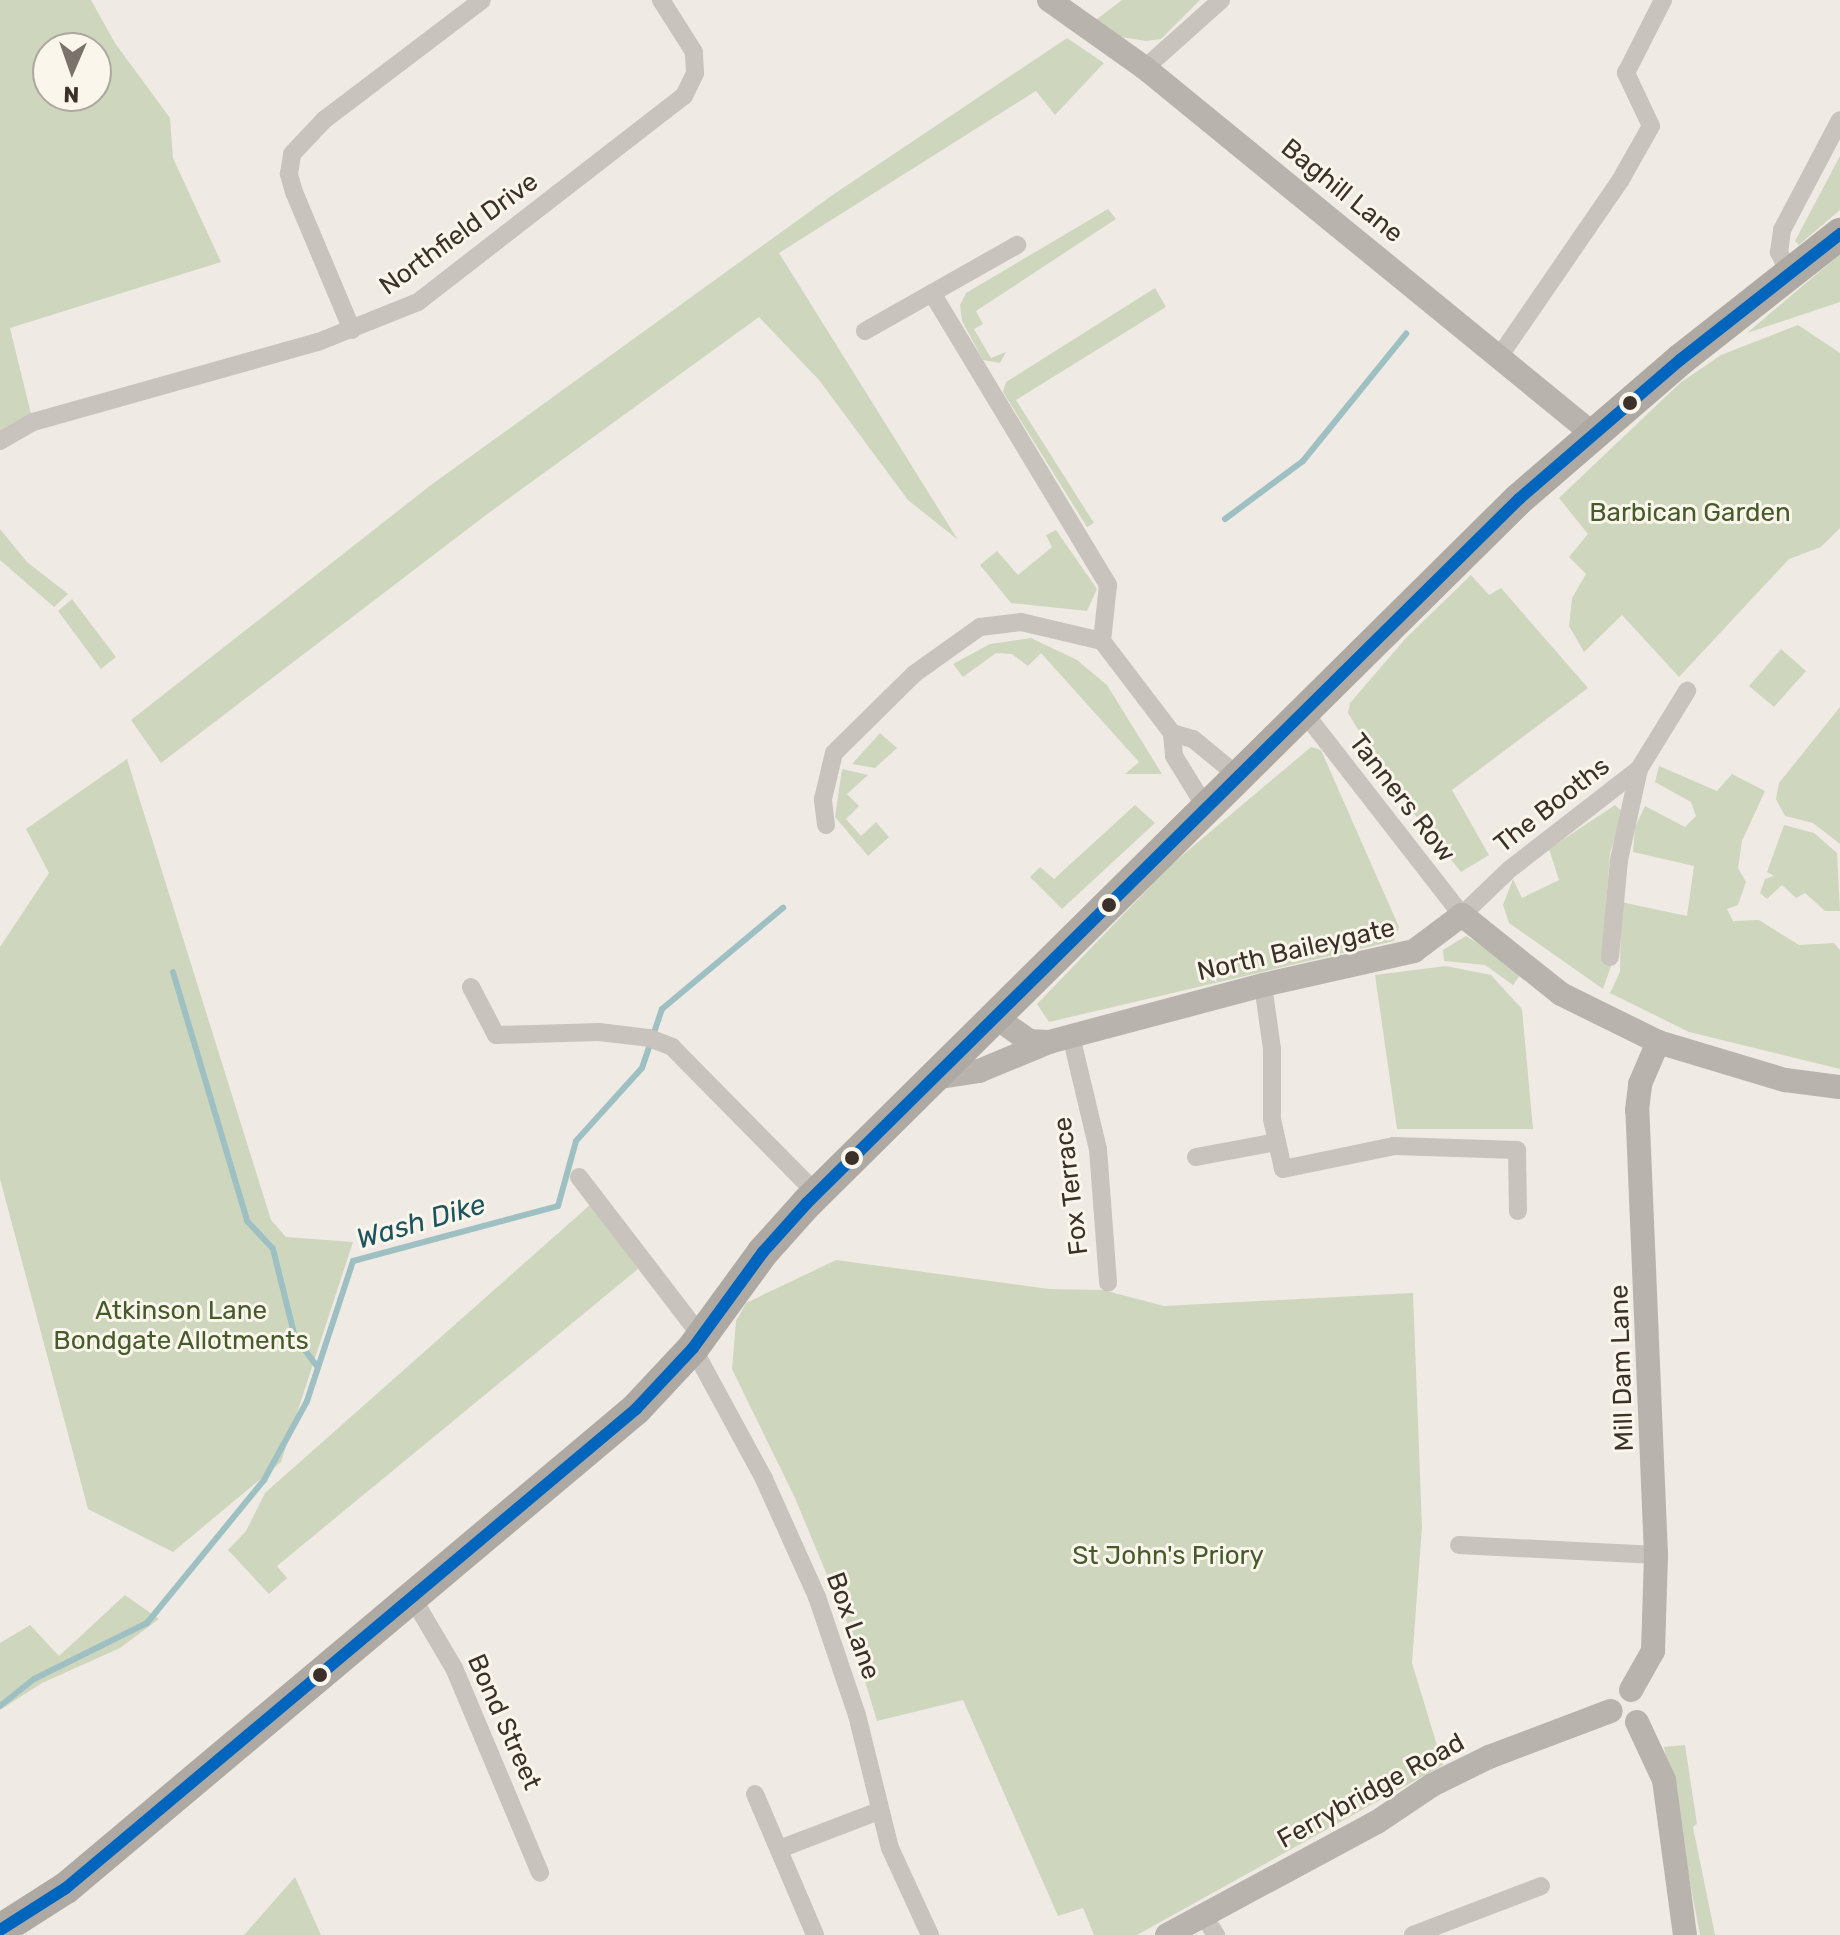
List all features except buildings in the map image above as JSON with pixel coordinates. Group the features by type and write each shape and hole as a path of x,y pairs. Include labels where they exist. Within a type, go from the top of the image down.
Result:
{"highway":[{"path":"0,1930 66,1888 412,1597 572,1468 697,1342 763,1252 817,1194 998,1019 1303,711 1593,434 1840,234"}],"street":[{"path":"352,330 294,192 289,174 292,154 324,120 482,0"},
{"name":"Northfield Drive","path":"0,441 33,422 352,330 418,302 684,96 695,73 694,52 661,0"},
{"name":"Baghill Lane","path":"1049,0 1145,68 1501,354 1593,434"},
{"path":"1145,68 1221,0"},
{"path":"1501,354 1620,181 1651,126 1626,73 1663,0"},
{"path":"1791,276 1779,252 1782,230 1840,120"},
{"path":"865,331 1017,245"},
{"path":"932,293 1108,585 1102,641"},
{"path":"826,825 823,799 832,759 914,674 980,627 1021,622 1102,641 1172,733 1174,756 1206,808"},
{"path":"1610,957 1619,860 1639,769 1687,691"},
{"name":"Tanners Row","path":"1303,711 1462,915"},
{"path":"1172,733 1193,739 1238,776"},
{"name":"The Booths","path":"1462,915 1510,869 1639,769"},
{"path":"1462,915 1561,994 1658,1042 1785,1080 1840,1087"},
{"name":"North Baileygate","path":"934,1078 979,1071 1060,1039 1263,985 1414,951 1462,915"},
{"path":"1263,985 1277,1142 1283,1169 1394,1146 1517,1150 1518,1211"},
{"path":"471,987 496,1035 649,1038 683,1056 817,1194"},
{"path":"998,1019 1029,1041 1060,1039"},
{"name":"Fox Terrace","path":"1060,1039 1098,1149 1108,1283"},
{"name":"Mill Dam Lane","path":"1631,1690 1653,1651 1656,1555 1637,1110 1640,1084 1658,1042"},
{"path":"1196,1157 1277,1142"},
{"name":"Box Lane","path":"579,1177 697,1342 764,1479 817,1597 857,1715 879,1811 930,1935"},
{"path":"1459,1545 1656,1555"},
{"name":"Bond Street","path":"412,1597 454,1668 540,1873"},
{"path":"1631,1690 1645,1707 1637,1722 1620,1723 1611,1711 1616,1695 1631,1690"},
{"name":"Ferrybridge Road","path":"1167,1935 1209,1925 1479,1762 1611,1711"},
{"path":"1637,1722 1664,1780 1685,1935"},
{"path":"755,1794 782,1848 815,1935"},
{"path":"782,1848 879,1811"},
{"path":"1413,1935 1541,1886"}],"green space":[{"path":"0,0 91,0 109,32 32,32 32,112 112,112 112,38 170,118 173,158 221,262 10,328 33,422 0,441"},
{"path":"1122,0 1200,0 1161,39 1146,41 1114,36 1093,22"},
{"path":"1067,38 1104,63 1055,115 1036,91 779,253 958,540 908,500 819,380 759,317 486,515 161,763 131,720 431,485 834,194"},
{"path":"1840,156 1840,210 1799,245 1795,241"},
{"path":"1108,209 1116,219 976,311 983,324 974,329 991,358 1006,352 1000,363 983,360 962,321 960,305 966,293"},
{"path":"1840,254 1840,302 1747,333"},
{"path":"1155,288 1166,307 1016,400 1094,523 1087,527 1003,392 1006,382"},
{"name":"Barbican Garden","path":"1798,325 1840,353 1840,528 1821,547 1789,559 1679,677 1622,615 1584,652 1569,626 1572,598 1586,574 1569,557 1588,534 1559,498 1680,383 1721,355"},
{"path":"0,529 27,562 68,594 54,607 0,560"},
{"path":"1056,530 1097,589 1087,611 1011,603 980,565 997,551 1018,575 1052,547 1046,535"},
{"path":"1471,575 1489,595 1501,588 1588,688 1452,790 1489,855 1461,872 1394,789 1348,713 1350,703 1406,638"},
{"path":"72,599 116,657 101,669 58,611"},
{"path":"1031,638 1077,660 1107,685 1162,774 1125,774 1139,762 1041,653 1028,666 1012,654 996,653 963,677 953,664 990,644"},
{"path":"1781,649 1806,671 1774,707 1749,686"},
{"path":"1840,707 1840,844 1813,823 1785,816 1776,799 1779,783"},
{"path":"880,733 897,748 875,768 852,764"},
{"path":"1311,747 1321,750 1399,927 1394,941 1049,1022 1037,1004 1172,864"},
{"name":"Atkinson Lane Bondgate Allotments","path":"127,759 271,1220 286,1237 353,1242 281,1462 173,1552 88,1509 0,1179 0,947 49,873 26,829"},
{"path":"1659,766 1717,791 1732,774 1765,791 1742,841 1738,868 1746,882 1738,905 1727,909 1733,921 1759,920 1799,945 1834,943 1840,950 1840,1069 1689,1032 1610,993 1620,972 1621,902 1687,916 1694,866 1633,852 1635,827 1645,806 1685,827 1696,816 1691,802 1655,782"},
{"path":"842,769 868,775 847,794 859,806 846,819 861,836 876,822 889,837 868,856 835,817"},
{"path":"1135,805 1155,823 1062,909 1030,877 1040,867 1054,879"},
{"path":"1615,805 1624,813 1610,853 1602,961 1611,966 1603,989 1509,923 1503,905 1513,879 1522,898 1559,880 1549,849"},
{"path":"1784,825 1814,833 1837,853 1840,911 1825,911 1805,893 1796,898 1782,885 1767,899 1760,893 1765,879 1774,876 1767,872"},
{"path":"1466,936 1523,971 1513,985 1485,965 1444,961 1443,950"},
{"path":"1446,966 1491,975 1522,1009 1533,1129 1397,1129 1375,975"},
{"path":"591,1204 638,1269 277,1566 287,1578 269,1594 228,1550 246,1531 265,1493"},
{"name":"St John's Priory","path":"836,1260 1049,1289 1103,1290 1164,1306 1413,1293 1422,1527 1412,1663 1443,1765 1137,1935 1094,1935 1083,1908 1058,1916 963,1700 877,1721 849,1628 795,1498 732,1369 736,1321 746,1303"},
{"path":"125,1595 159,1619 120,1648 42,1683 0,1710 0,1643 30,1625 59,1656"},
{"path":"1685,1745 1697,1824 1693,1827 1715,1935 1700,1935 1664,1747"},
{"path":"295,1877 321,1935 244,1935"}],"waterway":[{"path":"1225,519 1303,461 1406,334"},
{"name":"Wash Dike","path":"0,1706 34,1679 147,1623 264,1480 307,1401 353,1261 558,1206 576,1141 642,1068 662,1009 783,908"},
{"path":"173,972 247,1221 273,1249 295,1337 318,1367"}],"transit line":[{"path":"0,1930 66,1888 636,1409 693,1348 763,1252 807,1203 1519,499 1680,360 1840,234"}]}
